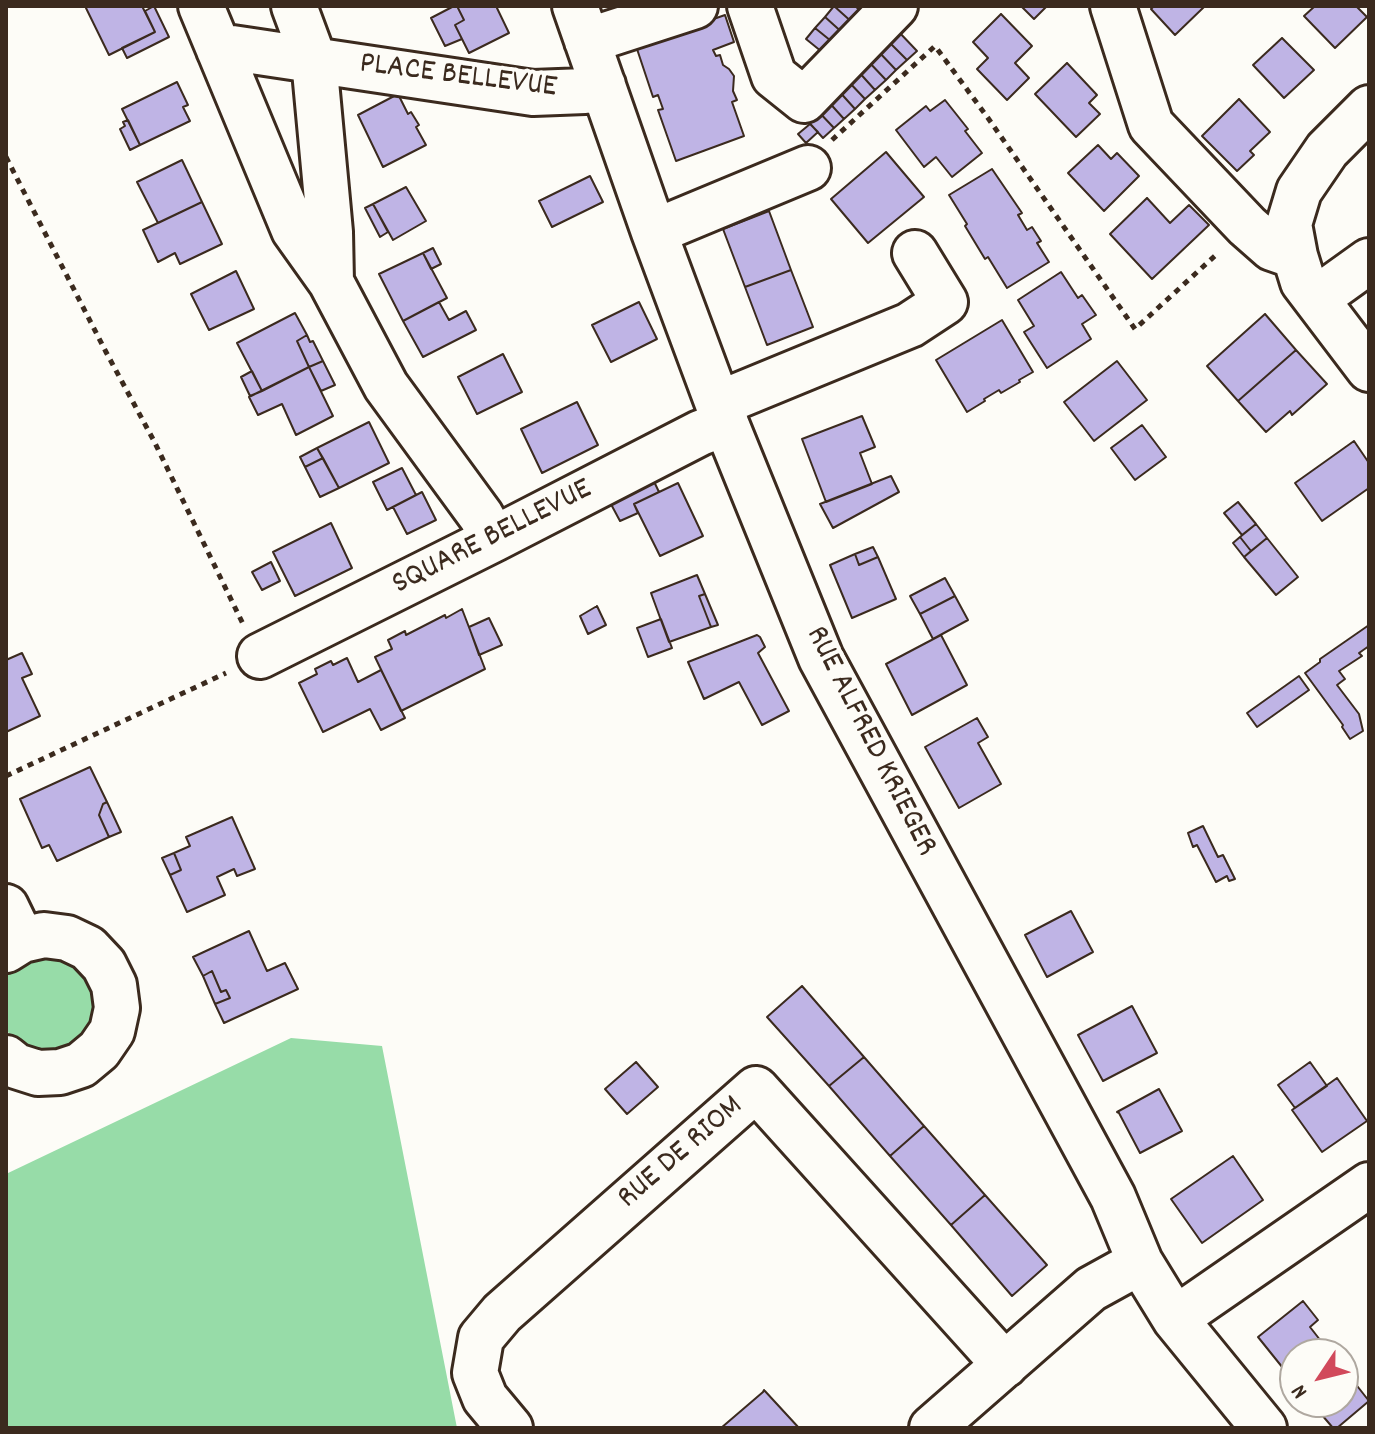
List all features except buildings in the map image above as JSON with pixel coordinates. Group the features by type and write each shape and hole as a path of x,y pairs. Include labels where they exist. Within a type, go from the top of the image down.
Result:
{"street":[{"name":"PLACE BELLEVUE","path":"201,6 294,230 331,282 386,386 481,516 494,539"},
{"name":"PLACE BELLEVUE","path":"294,6 314,60 330,232 331,282"},
{"path":"750,6 774,76 804,100 895,6"},
{"path":"1113,6 1151,125 1247,226 1272,248 1295,256"},
{"path":"581,24 672,10"},
{"name":"RUE ALFRED KRIEGER","path":"581,24 722,413 821,658 1113,1197 1140,1262 1175,1319 1264,1428"},
{"name":"PLACE BELLEVUE","path":"219,50 232,48 533,93 585,91 603,85"},
{"path":"1364,124 1327,150 1299,191 1289,224 1303,282 1369,369"},
{"path":"654,232 808,168"},
{"name":"SQUARE BELLEVUE","path":"260,656 700,433 722,413 910,325 945,302 915,253"},
{"path":"1316,299 1369,261"},
{"path":"6,1058 16,1066 38,1073 60,1072 81,1065 106,1041 112,1031 117,1008 114,985 104,965 88,948 67,938 11,932"},
{"name":"RUE DE RIOM","path":"510,1428 485,1398 475,1373 481,1338 502,1313 756,1089 1005,1365"},
{"path":"1175,1319 1369,1185"},
{"path":"932,1428 1091,1289 1140,1262"}],"path":[{"path":"808,168 820,151 935,46 1135,329 1247,226"},
{"path":"6,157 154,441 260,656 6,776"}],"green space":[{"path":"54,955 74,962 88,977 96,996 95,1017 85,1035 71,1047 54,1053 37,1052 20,1045 6,1030 6,976 18,964"},
{"path":"291,1038 382,1046 457,1428 6,1428 6,1174"}]}
